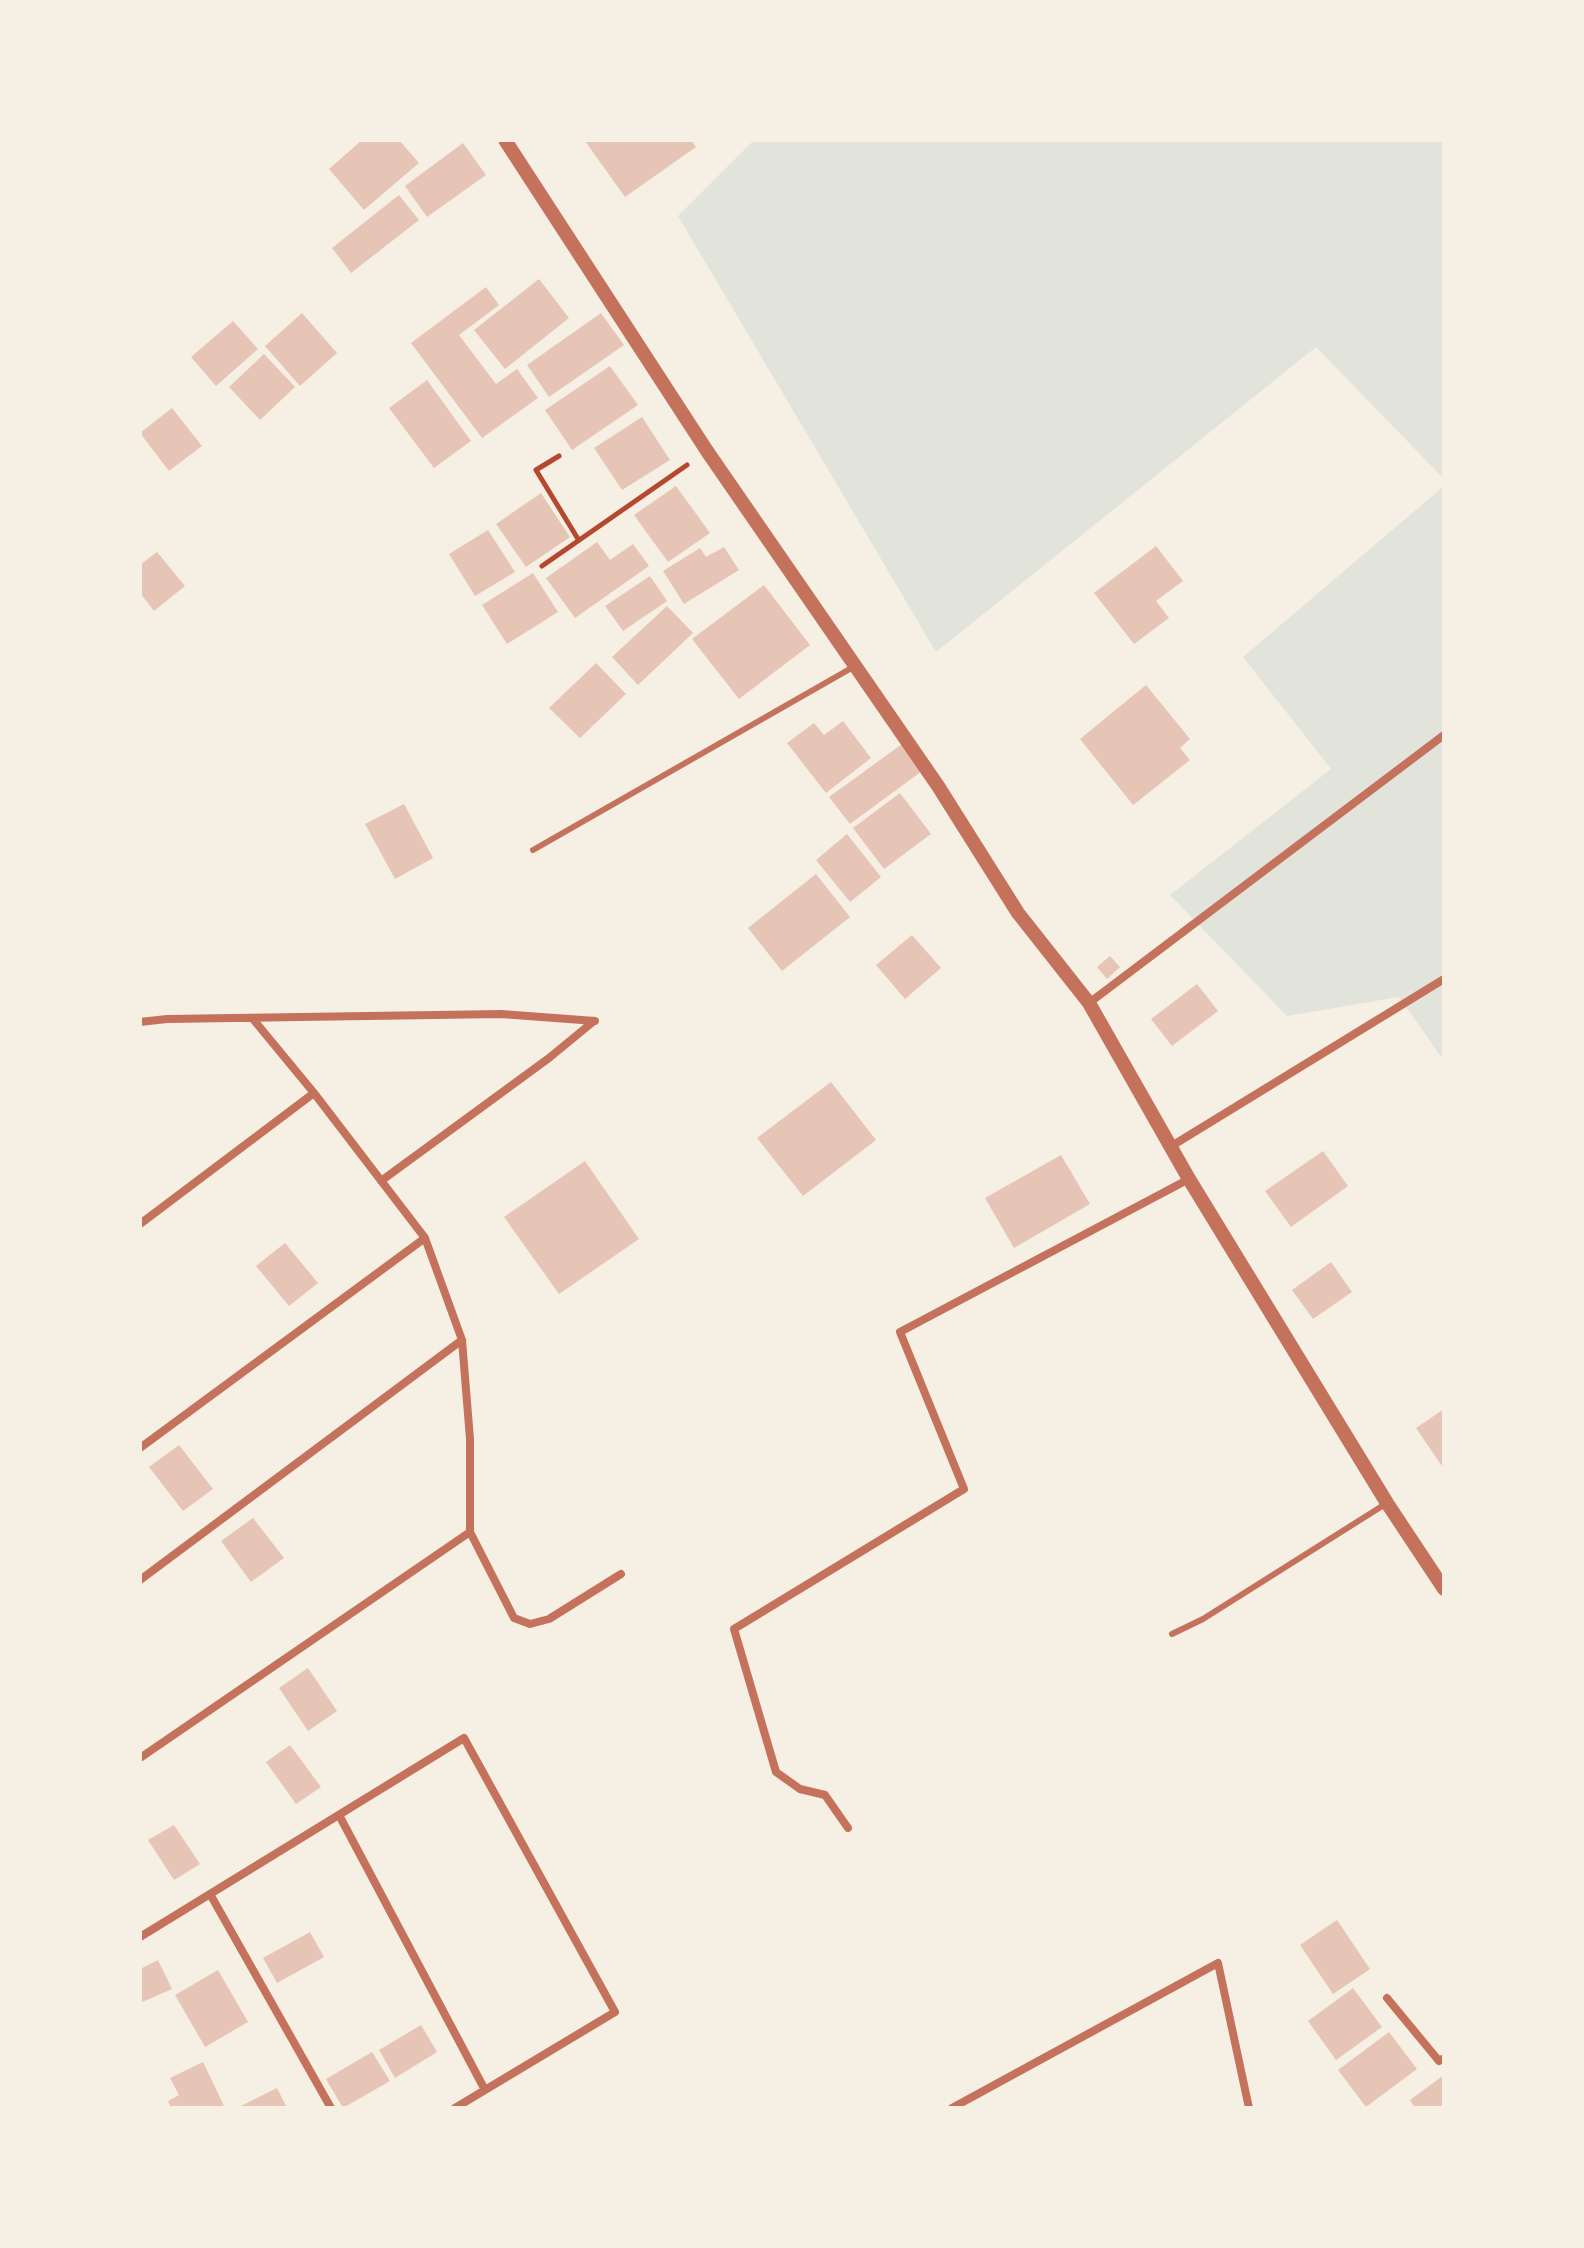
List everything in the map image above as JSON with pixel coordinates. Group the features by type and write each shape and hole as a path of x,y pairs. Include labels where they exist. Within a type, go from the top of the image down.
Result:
{"street":[{"path":"505,140 707,451 938,786 1018,913 1089,1003 1189,1179 1387,1503 1444,1589"},
{"path":"1089,1003 1444,735"},
{"path":"1170,1147 1444,979"},
{"path":"140,1022 167,1019 501,1014 595,1021 381,1181"},
{"path":"253,1019 425,1238 462,1340 470,1439 470,1532 514,1618 530,1624 549,1619 621,1574"},
{"path":"140,1224 314,1093"},
{"path":"848,1828 825,1795 800,1789 776,1772 734,1629 964,1489 900,1332 1189,1179"},
{"path":"140,1448 425,1238"},
{"path":"140,1580 462,1340"},
{"path":"140,1758 470,1532"},
{"path":"140,1937 464,1738 615,2012 455,2108"},
{"path":"339,1815 485,2090"},
{"path":"210,1894 331,2108"},
{"path":"952,2108 1218,1963 1249,2108"},
{"path":"1387,1998 1439,2061 1444,2058"}],"lane":[{"path":"533,850 855,666"},
{"path":"1172,1634 1203,1619 1387,1503"}],"path":[{"path":"542,566 707,451"},
{"path":"559,456 536,470 578,539"}],"shaded area":[{"path":"754,140 1444,140 1444,479 1316,347 936,652 678,216"},
{"path":"1444,486 1444,1061 1399,997 1287,1016 1170,895 1331,769 1243,657"}],"building":[{"path":"362,140 399,140 419,163 364,210 329,169"},
{"path":"587,140 691,140 696,147 625,197"},
{"path":"463,143 486,175 427,217 405,186"},
{"path":"399,195 419,220 351,273 332,248"},
{"path":"539,279 569,318 505,369 474,330"},
{"path":"486,287 499,305 459,335 496,384 517,369 538,398 482,438 411,343"},
{"path":"302,313 337,353 300,386 265,346"},
{"path":"601,313 624,345 549,397 527,365"},
{"path":"233,321 258,349 216,386 191,357"},
{"path":"264,354 295,387 260,420 229,387"},
{"path":"610,366 638,405 572,450 545,410"},
{"path":"427,380 471,441 434,468 389,408"},
{"path":"172,408 202,446 169,471 140,433"},
{"path":"642,417 670,460 622,490 594,448"},
{"path":"676,486 710,533 668,562 634,515"},
{"path":"541,493 570,537 526,567 496,524"},
{"path":"488,530 515,572 475,596 449,554"},
{"path":"597,542 610,560 633,544 649,566 575,618 546,578"},
{"path":"1156,546 1183,581 1156,601 1169,618 1134,644 1094,593"},
{"path":"724,547 739,570 684,604 663,571 700,548 706,557"},
{"path":"157,552 185,586 154,611 140,593 140,565"},
{"path":"533,573 558,612 507,644 482,605"},
{"path":"650,576 667,601 623,631 605,606"},
{"path":"764,585 810,645 739,699 692,639"},
{"path":"667,606 693,633 638,685 612,657"},
{"path":"596,663 626,694 580,738 549,708"},
{"path":"1146,685 1190,739 1180,748 1190,760 1133,805 1080,739"},
{"path":"843,721 871,758 826,793 787,743 814,723 824,735"},
{"path":"902,744 922,771 850,824 829,797"},
{"path":"900,793 931,834 884,869 853,828"},
{"path":"404,804 433,858 395,879 365,824"},
{"path":"847,834 881,877 850,902 816,860"},
{"path":"816,874 850,917 782,971 748,928"},
{"path":"912,935 941,968 905,999 876,965"},
{"path":"1110,956 1120,967 1107,979 1097,967"},
{"path":"1197,984 1218,1011 1172,1046 1151,1019"},
{"path":"831,1082 876,1140 803,1196 757,1138"},
{"path":"1323,1151 1348,1186 1291,1227 1265,1191"},
{"path":"1061,1155 1090,1204 1014,1248 985,1198"},
{"path":"585,1161 639,1239 559,1294 504,1217"},
{"path":"285,1243 318,1283 289,1306 256,1266"},
{"path":"1331,1262 1352,1292 1313,1319 1292,1290"},
{"path":"1444,1409 1444,1469 1416,1428"},
{"path":"179,1445 213,1489 183,1511 149,1467"},
{"path":"253,1518 284,1558 251,1582 221,1541"},
{"path":"308,1668 337,1711 308,1731 279,1688"},
{"path":"290,1745 321,1787 296,1804 266,1762"},
{"path":"174,1825 200,1864 174,1880 148,1840"},
{"path":"1337,1920 1370,1969 1333,1994 1300,1945"},
{"path":"310,1932 324,1957 277,1983 263,1958"},
{"path":"158,1960 172,1989 140,2003 140,1969"},
{"path":"218,1970 248,2022 205,2047 175,1995"},
{"path":"1353,1988 1382,2027 1336,2060 1308,2021"},
{"path":"421,2025 437,2052 395,2078 379,2050"},
{"path":"1389,2032 1417,2069 1366,2107 1338,2070"},
{"path":"372,2052 390,2081 343,2108 326,2079"},
{"path":"203,2062 225,2108 171,2108 168,2101 179,2095 170,2078"},
{"path":"1444,2075 1444,2108 1415,2108 1410,2100"},
{"path":"277,2088 287,2108 237,2108"}]}
